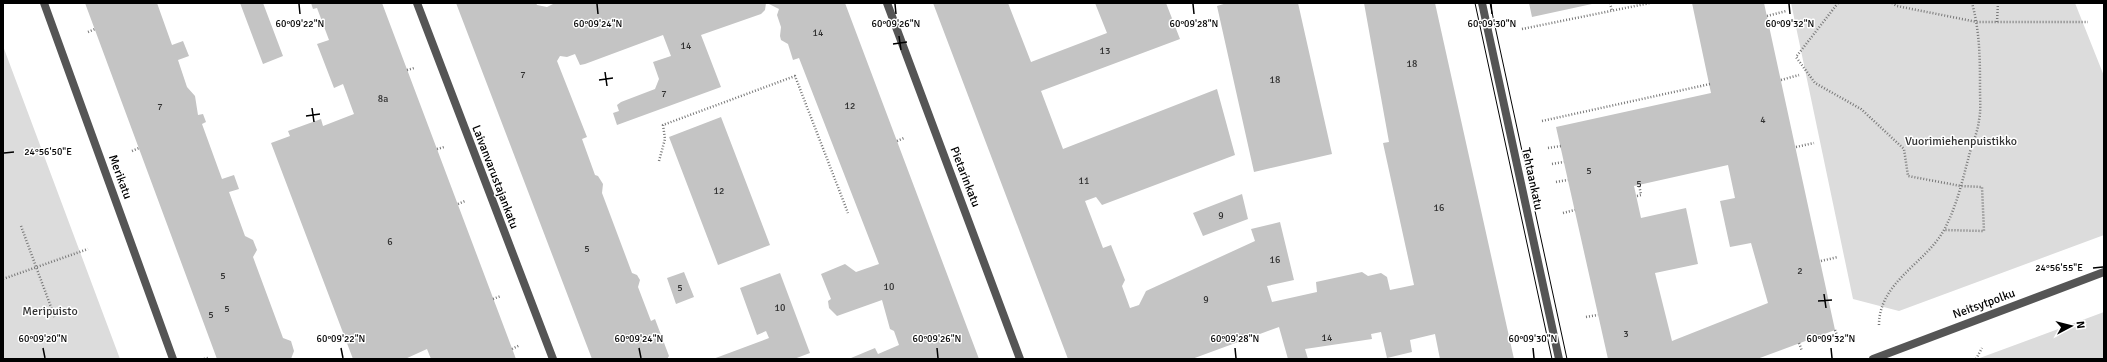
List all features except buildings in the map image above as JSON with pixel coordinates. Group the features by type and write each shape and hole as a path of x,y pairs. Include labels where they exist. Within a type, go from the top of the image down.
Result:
{"street":[{"name":"Merikatu","path":"44,3 173,359"},
{"name":"Laivanvarustajankatu","path":"417,3 552,359"},
{"name":"Pietarinkatu","path":"887,3 1020,359"},
{"name":"Tehtaankatu","path":"1482,3 1560,359"},
{"name":"Neitsytpolku","path":"1873,359 2104,272"}],"path":[{"path":"1610,3 1612,11"},
{"path":"1522,29 1650,3"},
{"path":"1838,3 1796,58 1815,83 1861,109 1904,149 1908,176 1961,186 1982,187 1984,231 1944,230"},
{"path":"1892,3 1896,6 1977,22 2088,22"},
{"path":"1879,325 1879,316 1886,298 1898,280 1930,250 1944,230 1961,186 1979,120 1980,56 1977,22 1972,3"},
{"path":"1997,22 1998,3"},
{"path":"1767,16 1786,11"},
{"path":"88,32 95,30"},
{"path":"408,70 414,68"},
{"path":"1781,80 1799,75"},
{"path":"659,161 665,139 662,125 795,76 848,213"},
{"path":"1542,121 1710,84"},
{"path":"897,140 904,138"},
{"path":"1796,147 1814,143"},
{"path":"1548,148 1561,146"},
{"path":"437,149 444,147"},
{"path":"132,151 139,148"},
{"path":"1552,164 1564,162"},
{"path":"1556,182 1568,180"},
{"path":"1637,196 1641,195 1640,184"},
{"path":"458,204 465,201"},
{"path":"1562,213 1574,210"},
{"path":"21,226 55,318"},
{"path":"3,280 88,249"},
{"path":"1821,261 1838,257"},
{"path":"493,299 501,296"},
{"path":"1586,318 1598,315"},
{"path":"1835,330 1838,338"},
{"path":"1799,343 1802,351"},
{"path":"512,348 520,345"},
{"path":"1976,359 1982,348"},
{"path":"204,359 208,358"}],"green space":[{"name":"Vuorimiehenpuistikko","path":"1791,3 2075,3 2104,76 2104,235 1899,311 1853,299"},
{"name":"Meripuisto","path":"3,46 120,359 3,359"},
{"path":"2104,312 2104,359 1977,359"}],"tram line":[{"path":"1475,3 1552,359"},
{"path":"1490,3 1567,359"}]}
